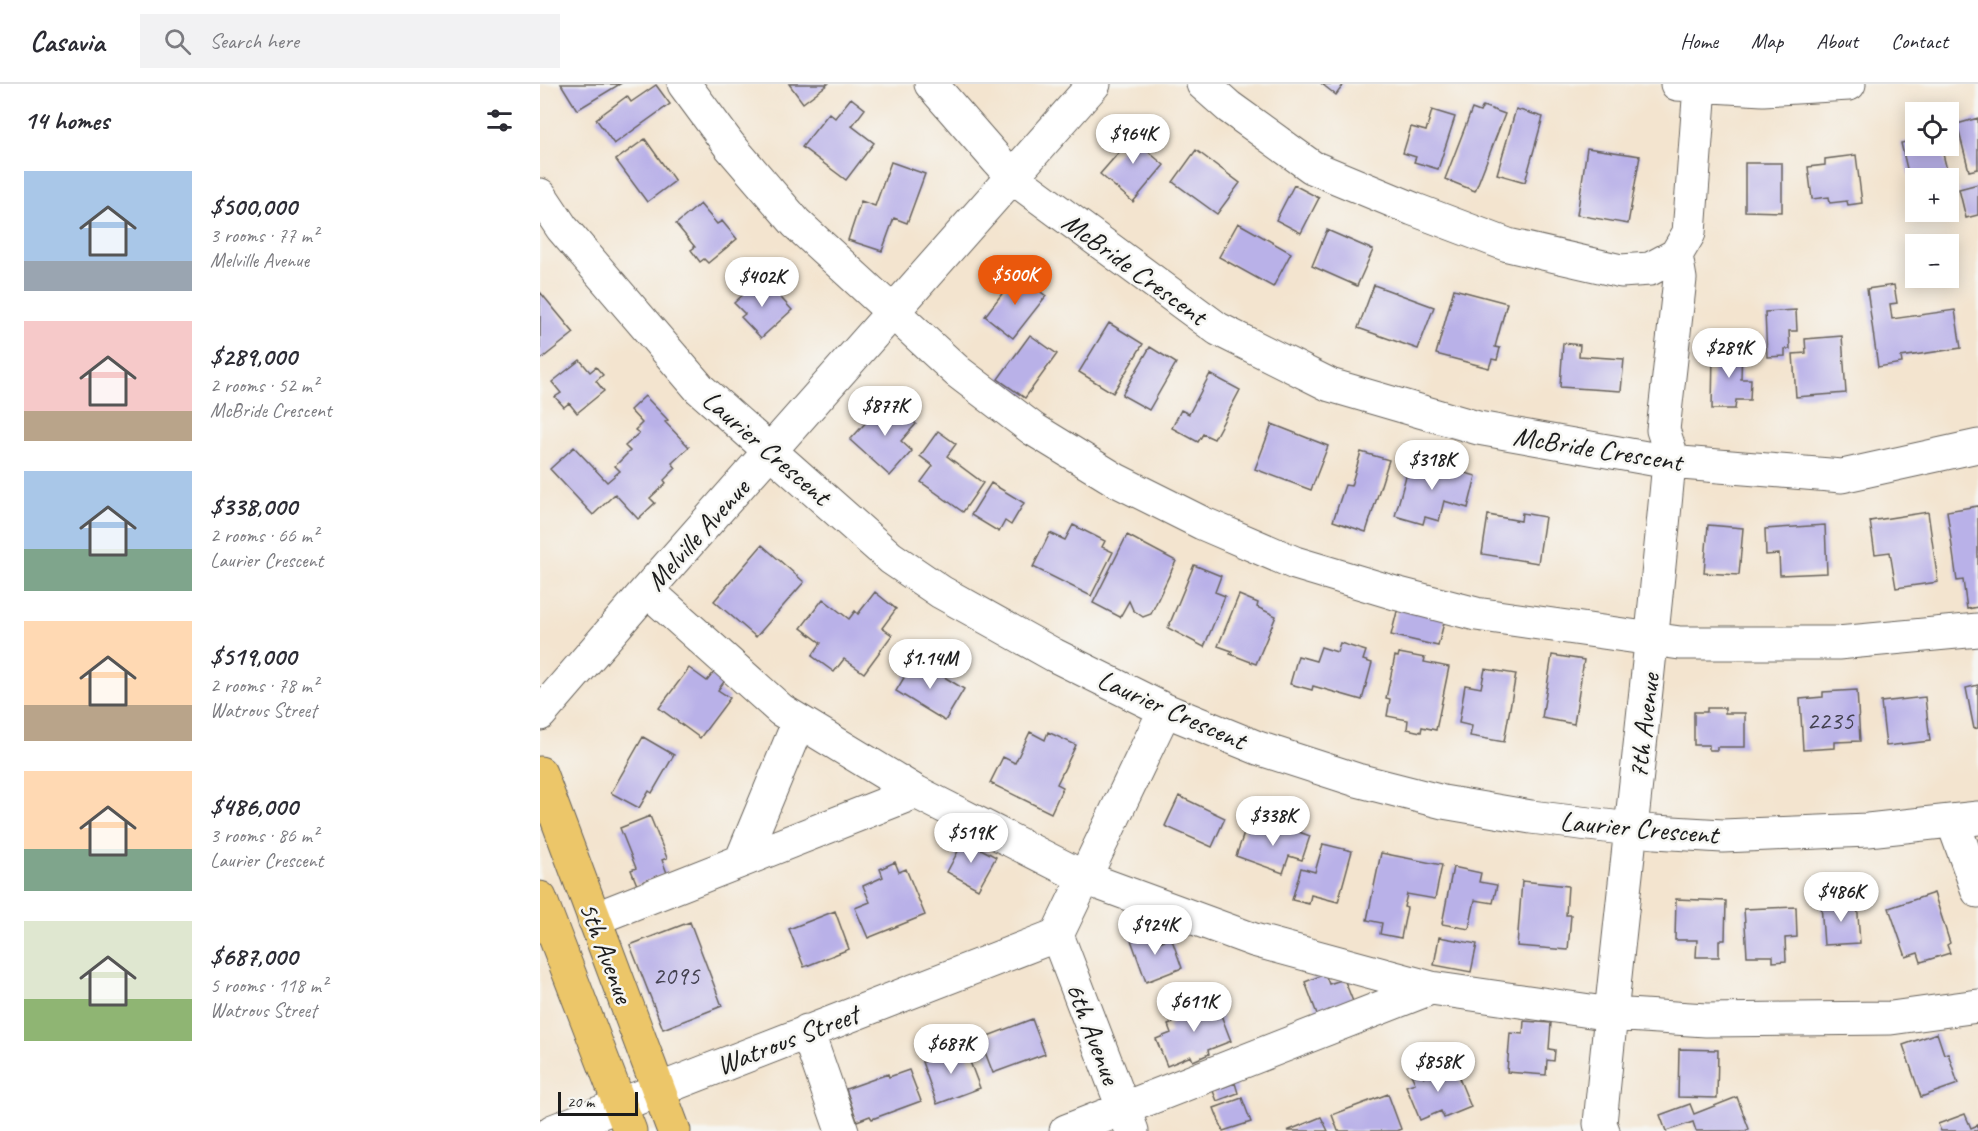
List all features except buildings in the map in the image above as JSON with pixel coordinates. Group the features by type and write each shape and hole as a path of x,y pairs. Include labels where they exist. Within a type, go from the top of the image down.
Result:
{"main road":[{"name":"5th Avenue","path":"540,773 674,1131"},
{"name":"5th Avenue","path":"543,918 625,1118"}],"street":[{"path":"684,84 729,145 796,223 958,372 1033,429 1116,480 1222,532 1295,563 1476,614 1680,643 1838,643 1978,630"},
{"name":"McBride Crescent","path":"931,84 1012,177 1218,329 1330,385 1478,428 1669,462 1842,476 1978,446"},
{"name":"Melville Avenue","path":"540,714 1094,84"},
{"path":"1203,84 1228,107 1312,167 1508,245 1621,271 1650,269 1676,255 1689,233 1688,85 1783,88 1849,84"},
{"name":"Laurier Crescent","path":"540,195 562,228 700,389 891,558 940,592 1054,655 1165,710 1277,755 1357,780 1443,802 1531,818 1723,836 1868,830 1965,820"},
{"name":"7th Avenue","path":"1595,1129 1611,1014 1653,640 1669,462 1672,457 1663,430 1680,279 1676,255"},
{"path":"647,590 781,710 916,792 1085,878 1254,940 1431,988 1611,1014 1706,1020 1891,1018 1978,1006"},
{"path":"1057,935 1165,710"},
{"path":"741,861 799,721"},
{"path":"594,919 916,792"},
{"path":"1965,820 1978,891"},
{"name":"Watrous Street","path":"553,1131 625,1118 658,1089 1057,935"},
{"name":"6th Avenue","path":"1057,935 1128,1120"},
{"path":"1066,1131 1128,1120 1431,988"},
{"path":"807,1031 842,1131"}]}
